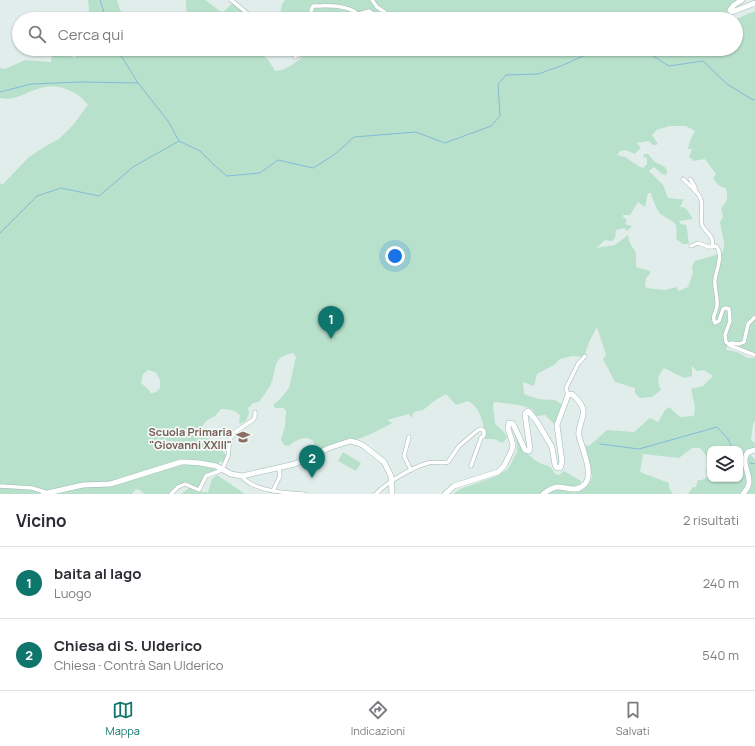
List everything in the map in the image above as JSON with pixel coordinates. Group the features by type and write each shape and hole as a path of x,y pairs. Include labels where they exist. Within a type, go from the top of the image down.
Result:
{"street":[{"path":"231,0 246,12"},
{"path":"372,0 377,7 384,12"},
{"path":"742,0 734,5 730,10 732,12 755,3"},
{"path":"312,12 313,6 333,6 352,9 356,12"},
{"path":"690,178 690,181 695,187 695,190 702,201 702,224 710,234 712,247"},
{"path":"683,179 695,190"},
{"path":"691,246 700,243 709,247 716,246 718,248 719,261 715,280 717,307 713,318 715,323 719,322 723,310 726,308 729,309 730,321 725,338 726,342 729,345 755,355"},
{"path":"729,345 731,343 739,344 744,342 748,324 755,317"},
{"path":"445,494 454,486 498,472 504,466 513,445 508,428 509,423 514,426 525,450 530,450 525,414 528,411 536,420 552,447 556,467 560,468 562,462 557,425 568,395 566,388 578,364 585,355 585,361"},
{"path":"543,494 557,487 568,490 578,488 585,484 589,475 579,434 584,412 577,399 572,394 568,395"},
{"path":"171,494 178,487 185,484 200,490 203,479 206,476 222,470 228,456 230,438 235,432 254,419 255,412"},
{"path":"376,494 392,480 411,470 428,463 448,462 459,446 481,429 484,431 484,435 471,466"},
{"path":"409,437 404,456 411,470"},
{"path":"0,486 32,488 45,492 45,494 83,485 110,484 181,462 216,466 231,474 242,476 295,464 338,444 350,441 364,446 382,460 388,469 392,480 392,494"},
{"path":"743,494 748,488 749,483 744,461 745,457 748,452 755,450"},
{"path":"273,491 280,476 278,468"},
{"path":"242,476 247,482 273,491 304,494"}],"green space":[{"path":"88,0 117,0 120,10 123,12 89,12"},
{"path":"186,0 205,0 223,12 187,12"},
{"path":"285,0 740,0 730,7 727,12 280,12 282,4"},
{"path":"233,3 245,12 223,12"},
{"path":"755,11 755,316 747,324 743,342 728,344 726,350 737,352 748,358 755,358 755,421 753,424 751,440 755,443 755,449 746,453 748,483 742,494 688,494 693,487 696,487 698,480 702,480 707,477 707,482 743,482 743,446 707,446 707,456 700,448 692,448 679,458 643,454 640,472 669,483 669,488 673,494 547,494 557,489 569,492 578,492 589,484 592,478 585,445 589,446 607,430 634,432 650,418 658,422 665,410 669,407 680,417 694,416 695,407 691,389 703,386 713,376 704,370 697,371 692,366 692,376 684,378 664,368 658,379 661,390 652,397 640,398 635,393 635,388 615,382 603,359 606,355 597,327 583,357 572,356 560,359 554,365 537,374 534,386 523,382 524,394 538,399 555,400 564,406 558,424 553,423 545,415 536,416 530,408 514,404 494,402 495,424 504,432 507,438 502,443 494,439 485,439 481,417 479,412 472,404 468,401 456,405 446,394 423,410 413,413 412,418 409,414 387,420 392,423 365,437 336,447 316,453 314,442 307,438 297,440 289,446 284,445 281,440 285,426 286,411 284,408 275,408 273,405 289,388 296,357 293,353 286,355 278,361 270,386 259,402 253,403 248,408 249,413 246,421 240,424 240,416 237,412 221,409 215,416 206,421 200,429 204,437 221,447 224,453 230,456 225,458 223,462 220,461 218,465 219,470 206,477 199,490 208,492 212,479 217,475 245,494 181,494 194,486 186,482 171,494 144,494 140,490 136,489 132,494 0,494 0,183 2,185 29,157 59,139 73,125 88,105 76,93 56,86 39,88 9,99 0,98 0,68 5,69 25,60 51,62 52,56 70,56 75,58 77,56 264,56 275,71 285,69 303,56 743,56 743,16","holes":["669,126 686,126 695,131 688,146 688,149 692,149 689,157 694,161 705,159 716,174 713,178 718,185 726,188 727,199 721,208 723,217 720,222 724,248 722,253 695,261 692,266 693,272 688,287 679,291 676,287 665,290 647,288 645,286 646,278 650,274 650,271 636,267 636,253 630,243 628,235 615,245 596,248 605,240 612,241 615,238 616,230 624,228 627,231 632,226 625,224 627,220 623,217 623,215 630,215 638,202 645,207 648,193 651,193 660,214 675,224 677,229 676,239 683,244 689,244 687,229 686,225 681,224 679,221 693,219 686,209 680,207 684,199 668,198 663,185 649,171 654,167 662,174 666,175 667,171 665,167 655,162 648,154 644,154 643,157 647,158 647,164 643,168 625,157 617,155 620,151 626,150 635,154 641,147 636,143 649,141 653,145 658,144 652,135 657,130","148,370 155,372 159,378 160,388 158,391 150,393 149,390 141,383 143,374"]},
{"path":"755,318 755,355 730,345 742,344 747,328"},
{"path":"513,427 526,452 536,461 550,467 555,474 559,475 564,471 581,481 580,487 563,486 545,494 453,494 460,489 497,476 508,469 517,452"},
{"path":"343,452 361,463 356,471 338,461"},
{"path":"751,455 755,460 755,494 747,494 750,485 748,457"}],"waterway":[{"path":"100,0 104,12"},
{"path":"121,56 138,83"},
{"path":"0,233 37,196 61,188 99,196 133,167 179,141 200,151 227,176 260,173 278,160 313,168 334,155 354,137 416,132 445,143 491,126 500,116 498,84 506,75 538,74 583,56"},
{"path":"653,56 669,66 703,61 727,84 753,100 755,99"},
{"path":"0,92 31,84 81,82 138,83 168,121 179,141"},
{"path":"600,444 639,449 717,427 728,439 732,446"},
{"path":"750,463 755,464"}],"place":[{"name":"baita al lago","path":"331,339"},
{"name":"Scuola Primaria \"Giovanni XXIII\"","path":"243,437"},
{"name":"Chiesa di S. Ulderico","path":"312,478"}]}
